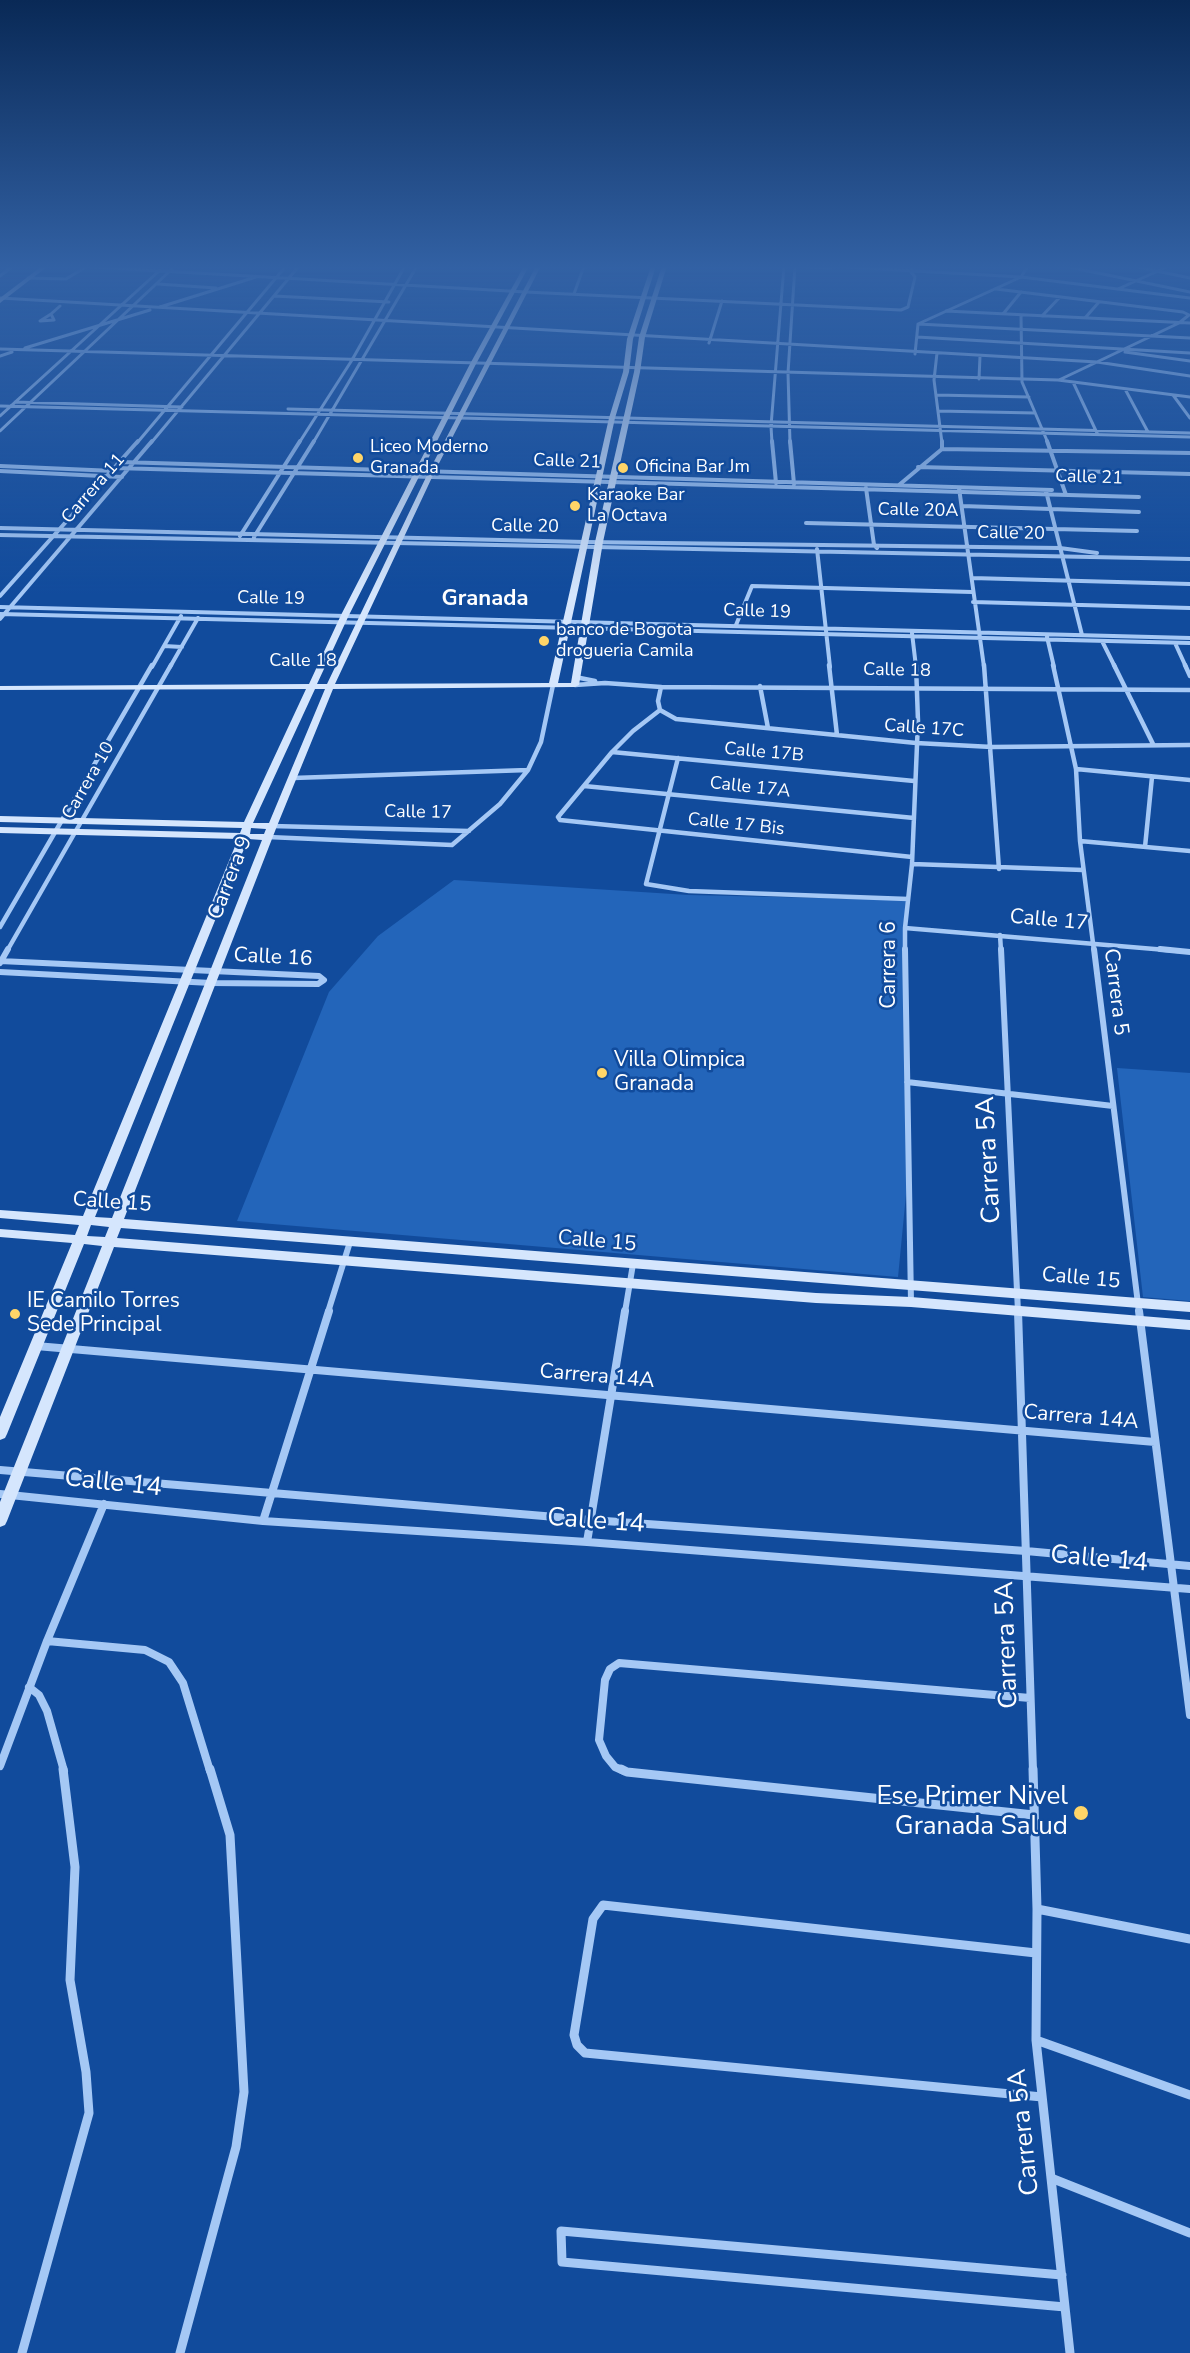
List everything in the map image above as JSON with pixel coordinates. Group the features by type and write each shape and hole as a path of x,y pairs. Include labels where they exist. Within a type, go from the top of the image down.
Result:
{"street":[{"path":"0,416 42,376"},
{"path":"0,431 59,376"},
{"name":"Carrera 11","path":"0,596 120,462 192,376"},
{"name":"Carrera 11","path":"0,619 208,376"},
{"path":"238,540 341,376"},
{"path":"252,540 353,376"},
{"name":"Carrera 9","path":"0,1434 246,831 312,683 467,376"},
{"name":"Carrera 9","path":"0,1521 5,1494 19,1472 270,832 331,683 398,540 483,376"},
{"path":"469,831 500,804 528,770 541,742 612,420 624,376"},
{"path":"575,681 611,479 636,376"},
{"path":"774,376 771,424 776,484"},
{"path":"788,376 788,424 794,485"},
{"path":"841,376 1056,381 1190,399"},
{"path":"934,376 942,428 942,449"},
{"path":"1022,376 1022,381 1060,471 1065,493"},
{"path":"1056,381 1068,376"},
{"path":"934,379 1022,381"},
{"path":"1073,384 1098,435"},
{"path":"1126,390 1148,432"},
{"path":"936,395 1029,397"},
{"path":"1174,397 1190,418"},
{"path":"0,404 182,406 317,412"},
{"path":"13,404 26,407 331,412 1044,431 1098,435 1190,435"},
{"path":"938,411 1035,413"},
{"path":"1044,431 1095,430 1190,435"},
{"path":"898,488 918,467 942,449 1190,453"},
{"name":"Calle 21","path":"120,462 298,467 418,474"},
{"name":"Calle 21","path":"0,466 113,470 432,474 1047,492 1065,493 1139,497 1134,493 1065,493"},
{"path":"918,467 1190,474"},
{"path":"0,471 122,477"},
{"path":"866,487 874,545 881,553"},
{"path":"96,488 112,488"},
{"path":"959,490 987,688 999,869"},
{"path":"1047,492 1082,635"},
{"path":"962,506 1139,512"},
{"name":"Calle 20A","path":"806,523 1055,527 1137,531"},
{"name":"Calle 20","path":"0,528 241,533 385,540"},
{"name":"Calle 20","path":"0,535 238,540 398,540 585,545 874,545 1060,548 1121,557"},
{"name":"Calle 20","path":"598,545 817,552 1190,559"},
{"path":"817,545 837,735"},
{"path":"972,578 1190,584"},
{"path":"736,624 752,586 972,592"},
{"path":"974,602 1190,608"},
{"name":"Calle 19","path":"0,607 184,610 344,619 567,624"},
{"name":"Carrera 10","path":"0,927 184,610"},
{"name":"Carrera 10","path":"0,962 202,611"},
{"name":"Calle 19","path":"2,614 567,624 699,631 827,630"},
{"name":"Calle 19","path":"584,625 736,624 827,630 1190,638"},
{"path":"759,626 759,632"},
{"name":"Carrera 6","path":"911,1302 905,928 912,864 918,688 912,632"},
{"name":"Calle 19","path":"1047,636 1102,641 1190,643"},
{"name":"Carrera 5","path":"1047,636 1076,769 1083,870 1190,1715"},
{"path":"1102,641 1153,744"},
{"path":"1175,643 1190,676"},
{"path":"164,646 182,647"},
{"name":"Calle 18","path":"0,680 142,683 575,681 661,687 1190,690"},
{"name":"Calle 18","path":"0,688 142,683"},
{"path":"584,786 633,731 660,710 658,701 661,687"},
{"path":"760,687 768,728"},
{"name":"Calle 17C","path":"660,710 676,719 916,743 992,747 1190,745"},
{"name":"Calle 17B","path":"612,752 914,781"},
{"path":"678,758 646,884 689,891 908,899"},
{"path":"1076,769 1190,780"},
{"path":"293,778 528,770"},
{"path":"1145,847 1152,777"},
{"name":"Calle 17A","path":"584,786 914,818"},
{"name":"Calle 17 Bis","path":"584,786 558,817 565,822 912,857"},
{"name":"Calle 17","path":"0,819 62,820 270,832 452,846 469,831"},
{"name":"Calle 17","path":"0,830 246,831"},
{"name":"Calle 17","path":"270,832 469,831"},
{"path":"1080,841 1190,851"},
{"path":"912,864 999,869 1083,870"},
{"name":"Calle 17","path":"905,928 1190,952"},
{"name":"Carrera 5A","path":"1000,935 1018,1311 1026,1551 1037,1909 1036,2040 1070,2353"},
{"name":"Calle 16","path":"0,962 187,976 319,976 324,980 318,984 187,976 0,972"},
{"path":"907,1082 1113,1106"},
{"name":"Calle 15","path":"0,1214 1190,1307"},
{"name":"Calle 15","path":"0,1233 816,1298 911,1302 1190,1325"},
{"path":"263,1521 350,1242"},
{"path":"587,1542 633,1264"},
{"name":"Carrera 14A","path":"36,1346 1155,1442"},
{"name":"Calle 14","path":"0,1470 591,1520 1026,1551 1190,1566"},
{"name":"Calle 14","path":"5,1494 263,1521 587,1542 1190,1588"},
{"path":"0,1766 47,1641 104,1504"},
{"path":"47,1641 145,1650 169,1662 183,1683 230,1835 244,2092 236,2147 180,2353"},
{"path":"1030,1698 620,1663 610,1669 605,1680 599,1740 606,1756 615,1767 627,1772 1034,1815"},
{"path":"22,2353 89,2113 86,2072 70,1980 75,1867 69,1803 62,1761 46,1711 39,1695 30,1687"},
{"path":"1036,1953 603,1905 593,1919 574,2035 577,2045 585,2053 1042,2097"},
{"path":"1037,1909 1190,1939"},
{"path":"1036,2040 1190,2095"},
{"path":"1051,2178 1190,2233"},
{"path":"1062,2275 561,2231 562,2262 1065,2307"}],"shaded area":[{"name":"Villa Olimpica Granada","path":"454,880 688,895 908,900 904,927 908,1174 898,1277 237,1221 329,992 378,936"},
{"path":"1117,1068 1190,1073 1190,1301 1143,1297"}],"place":[{"name":"Liceo Moderno Granada","path":"358,458"},
{"name":"Oficina Bar Jm","path":"623,468"},
{"name":"Karaoke Bar La Octava","path":"575,506"},
{"name":"banco de Bogota drogueria Camila","path":"544,641"},
{"name":"Villa Olimpica Granada","path":"602,1073"},
{"name":"IE Camilo Torres Sede Principal","path":"15,1314"},
{"name":"Ese Primer Nivel Granada Salud","path":"1081,1813"}],"district":[{"name":"Granada","path":"485,600"}]}
